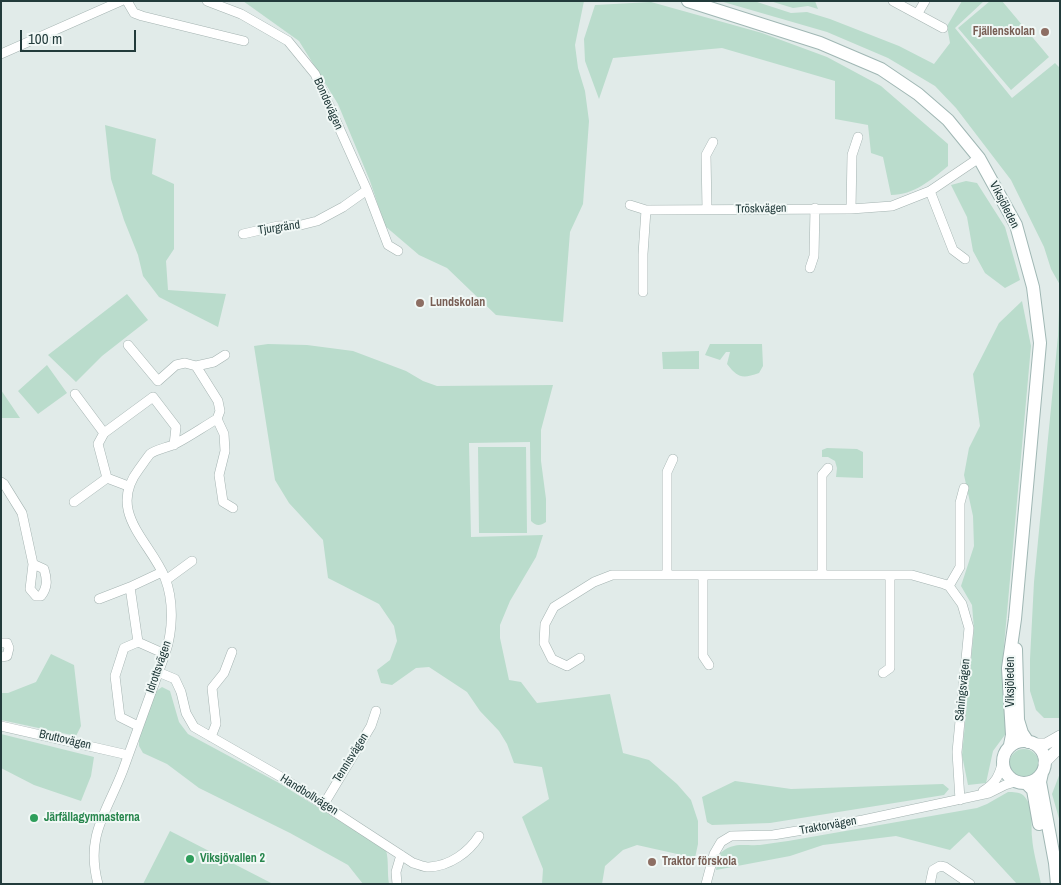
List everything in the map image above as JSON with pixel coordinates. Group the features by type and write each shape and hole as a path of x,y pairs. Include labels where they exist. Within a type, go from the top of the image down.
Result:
{"main road":[{"name":"Viksjöleden","path":"688,1 820,43 881,69 918,94 948,120 979,158 1016,225 1033,287 1040,343 1015,619 1008,668 1012,735 1010,745"},
{"name":"Viksjöleden","path":"1015,619 1018,668 1018,720 1022,733 1030,743"},
{"path":"1054,884 1047,864 1032,790 1022,782 1011,778 1005,771 1004,752 1010,745 1022,741 1030,743 1042,752 1043,768 1040,782 1057,884"},
{"path":"1022,782 1033,781 1043,768"}],"street":[{"path":"1,54 121,1"},
{"path":"127,1 134,13 142,16 244,41"},
{"name":"Bondevägen","path":"207,1 241,14 288,40 315,74 367,190 388,245 398,251"},
{"path":"893,1 943,28"},
{"path":"918,14 926,1"},
{"path":"851,208 852,155 858,137"},
{"path":"707,209 706,155 713,142"},
{"name":"Tröskvägen","path":"630,205 646,210 892,206 930,191 979,158"},
{"name":"Tjurgränd","path":"243,234 278,226 301,225 317,221 367,190"},
{"path":"930,191 953,250 964,259"},
{"path":"810,268 814,256 815,208"},
{"path":"643,292 646,210"},
{"path":"107,478 98,444 104,433 159,391 158,381 128,345"},
{"path":"158,381 176,365 185,363 196,366 214,362 225,355"},
{"path":"107,478 128,486 130,480 151,453 174,445 217,419 220,411 218,401 196,366"},
{"path":"75,394 104,433"},
{"path":"153,397 176,427 174,445"},
{"path":"217,419 224,434 225,451 219,475 223,502 233,508"},
{"path":"667,575 668,472 673,460"},
{"path":"822,574 822,475 828,468"},
{"path":"74,502 107,478"},
{"path":"1,482 22,513 32,564"},
{"name":"Idrottsvägen","path":"98,884 94,855 98,826 118,783 170,640 171,626 166,580 135,528 127,509 128,486"},
{"path":"580,658 567,666 552,659 544,643 546,624 554,607 594,582 612,575 890,574 912,575 949,586 960,567 960,503 964,488"},
{"path":"166,580 192,562"},
{"path":"99,599 162,572"},
{"path":"882,673 890,668 890,574"},
{"path":"703,576 703,656 709,665"},
{"name":"Såningsvägen","path":"949,586 962,604 969,628 957,752 960,800"},
{"path":"130,587 138,642"},
{"path":"138,726 120,717 115,676 124,648 138,642 165,654"},
{"path":"1,643 7,643 9,648 7,656 1,657"},
{"path":"211,737 216,724 212,688 224,673 232,652"},
{"name":"Handbollvägen","path":"158,672 175,679 181,692 186,713 194,727 324,804 413,863 427,867 440,865 465,853 479,836"},
{"name":"Tennisvägen","path":"324,804 371,726 376,711"},
{"name":"Bruttovägen","path":"1,726 128,755"},
{"path":"1030,743 1046,744 1060,736"},
{"path":"1043,768 1060,747"},
{"name":"Traktorvägen","path":"978,795 990,787 1000,775 1003,761"},
{"name":"Traktorvägen","path":"706,884 714,854 721,842 731,836 773,835 864,820 960,800 989,793 1005,785 1022,782"},
{"path":"397,884 396,872 401,854"},
{"path":"930,884 933,870 940,866 945,867 970,884"}],"green space":[{"path":"243,1 584,1 575,45 578,68 585,91 589,121 583,204 570,232 563,322 496,315 447,268 419,255 385,226 370,181 338,104 299,41"},
{"path":"720,1 754,1 791,13 807,12 899,46 934,64 950,43 947,26 962,1 984,1 955,28 1012,98 1055,63 1060,68 1060,285 1051,269 1044,247 1011,180 956,108 935,86 888,58 827,32"},
{"path":"770,1 815,1 818,9 808,6 793,8"},
{"path":"990,1 1002,1 1049,57 1011,90 958,28"},
{"path":"651,2 762,33 827,57 881,86 948,144 948,166 915,190 891,195 883,157 871,153 868,125 835,119 835,81 722,48 613,58 599,99 585,61 584,39 595,5"},
{"path":"105,125 156,139 152,174 174,184 174,249 166,261 168,290 226,294 218,327 159,297 143,276 138,255 111,179"},
{"path":"966,181 977,183 1005,227 1020,280 1005,288 985,273 973,251 967,217 951,185"},
{"path":"1060,285 1060,718 1044,718 1036,710 1030,691 1030,659 1034,582 1058,336"},
{"path":"127,294 148,320 102,356 76,382 48,355"},
{"path":"1022,301 1031,346 1003,657 1007,732 993,751 986,783 968,785 962,755 974,629 972,605 961,586 974,546 973,516 964,475 969,448 980,426 973,374 999,323"},
{"path":"268,344 307,345 353,351 406,371 423,381 437,386 553,385 541,430 541,461 546,499 546,522 538,525 531,521 530,442 469,443 471,537 543,535 536,557 510,601 500,625 500,638 509,680 521,682 537,703 610,694 623,753 649,760 677,784 691,800 698,821 698,844 695,858 637,845 623,850 605,866 602,884 542,884 543,869 522,817 549,799 542,767 514,763 507,744 499,731 480,711 467,692 429,667 416,668 392,685 381,683 377,670 390,660 397,641 394,626 379,604 328,578 323,540 289,503 275,480 254,346"},
{"path":"710,344 762,344 763,366 759,373 748,376 737,375 727,364 730,352 726,352 720,360 705,355"},
{"path":"699,351 699,369 663,369 662,352"},
{"path":"47,365 67,393 38,414 18,391"},
{"path":"1,390 20,418 1,418"},
{"path":"478,447 526,447 527,533 479,533"},
{"path":"827,448 857,449 863,452 863,478 836,477 837,468 835,461 828,457 822,457 822,450"},
{"path":"51,654 74,665 81,726 76,736 1,720 1,693 8,693 36,682"},
{"path":"162,687 170,691 179,722 188,734 279,783 386,850 389,884 363,884 348,865 290,833 199,788 167,764 143,753 139,746 139,737 155,692"},
{"path":"1,734 94,757 91,776 81,801 34,785 1,768"},
{"path":"1024,749 1035,753 1039,764 1035,775 1024,779 1013,775 1009,764 1013,753"},
{"path":"1060,773 1060,822 1052,794"},
{"path":"735,781 791,789 943,784 949,789 944,795 770,823 712,825 707,822 702,797"},
{"path":"1008,792 1016,792 1023,795 1029,804 1033,848 1041,884 1017,884 969,832 950,850 896,836 823,845 790,856 716,870 718,855 733,846 788,841 977,808"},
{"name":"Viksjövallen 2","path":"170,831 176,834 273,884 143,884"}],"place":[{"name":"Fjällenskolan","path":"1045,32"},
{"name":"Lundskolan","path":"420,303"},
{"name":"Järfällagymnasterna","path":"34,818"},
{"name":"Viksjövallen 2","path":"190,859"},
{"name":"Traktor förskola","path":"652,862"}]}
